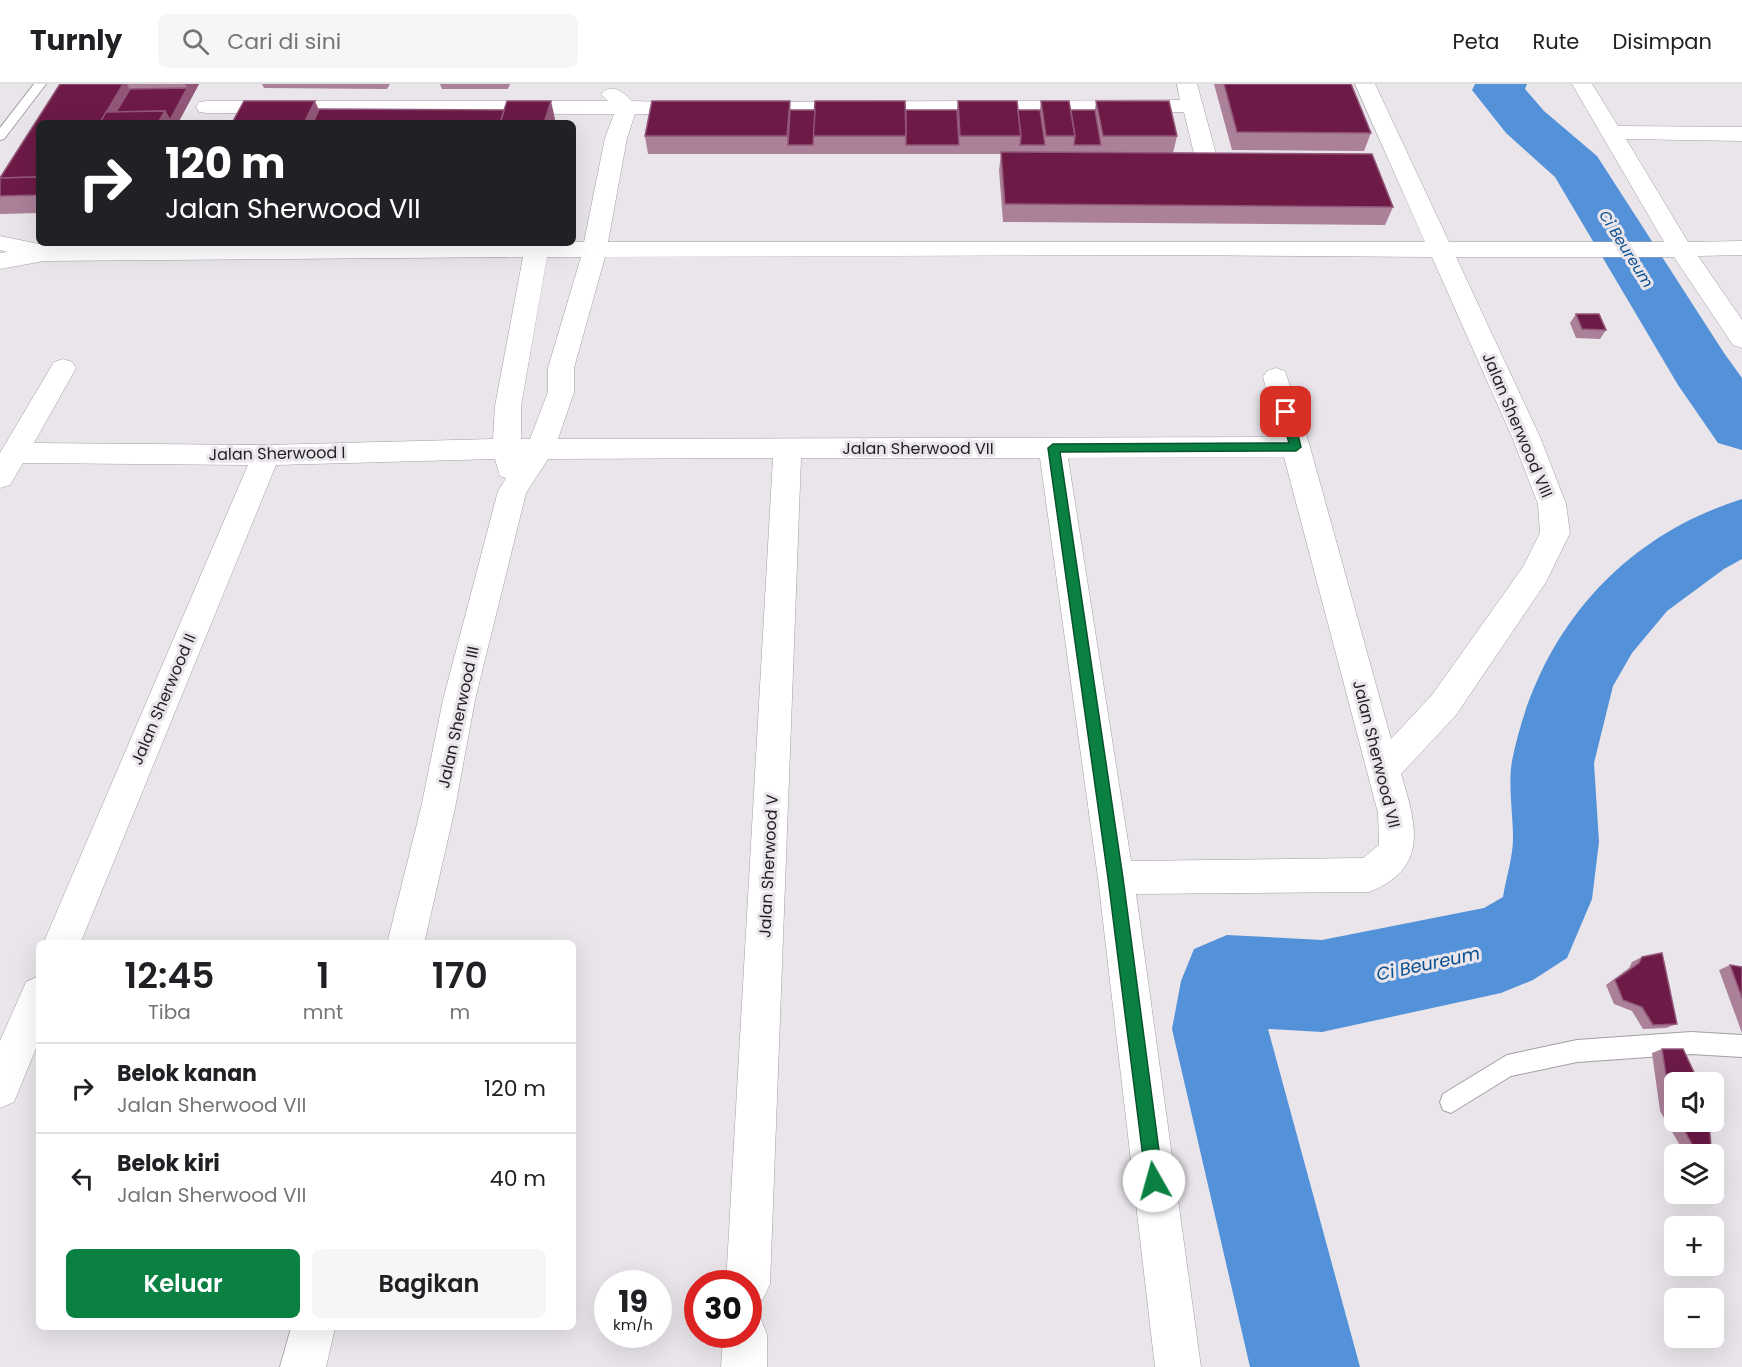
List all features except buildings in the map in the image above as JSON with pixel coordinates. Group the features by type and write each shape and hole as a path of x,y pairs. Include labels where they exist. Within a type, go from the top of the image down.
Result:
{"street":[{"path":"203,115 221,84"},
{"path":"406,109 416,84"},
{"path":"796,108 798,84"},
{"path":"999,84 1002,107"},
{"path":"1187,84 1205,154"},
{"name":"Jalan Sherwood VIII","path":"1365,84 1526,437 1552,504 1554,533 1535,574 1444,705 1383,771"},
{"path":"1582,84 1681,250 1742,339"},
{"path":"570,116 607,86 627,108"},
{"path":"203,115 406,109 570,116 627,108 1193,106"},
{"name":"Jalan Sherwood III","path":"406,940 438,808 459,700 512,491 540,449 561,392 561,368 595,249 616,138 627,108"},
{"path":"1612,132 1742,134"},
{"path":"0,243 44,253"},
{"path":"0,261 44,253 537,246 595,249 1438,248 1612,252 1742,248"},
{"name":"Jalan Sherwood III","path":"512,491 507,449 508,406 537,246"},
{"path":"0,478 63,368"},
{"name":"Jalan Sherwood VII","path":"1116,878 1369,875 1391,860 1399,843 1395,813 1276,377"},
{"name":"Jalan Sherwood VII","path":"540,449 1296,447"},
{"name":"Jalan Sherwood V","path":"749,1270 788,448"},
{"path":"1053,448 1116,878 1178,1367"},
{"name":"Jalan Sherwood I","path":"14,453 266,455 540,449"},
{"name":"Jalan Sherwood II","path":"63,940 266,455"},
{"path":"0,1088 36,1002"},
{"path":"303,1367 312,1330"},
{"path":"744,1367 745,1348"}],"lane":[{"path":"0,136 40,84"},
{"path":"1452,1102 1507,1066 1577,1051 1690,1043 1742,1046"}],"waterway":[{"name":"Ci Beureum","path":"1501,84 1498,90 1525,122 1577,168 1701,369 1742,426"},
{"name":"Ci Beureum","path":"1305,1367 1220,1029 1227,981 1322,986 1501,949 1535,927 1547,899 1556,842 1553,763 1575,681 1605,631 1641,590 1698,549 1742,526"}],"route":[{"path":"1154,1181 1116,878 1053,448 1296,447 1286,412"}]}
